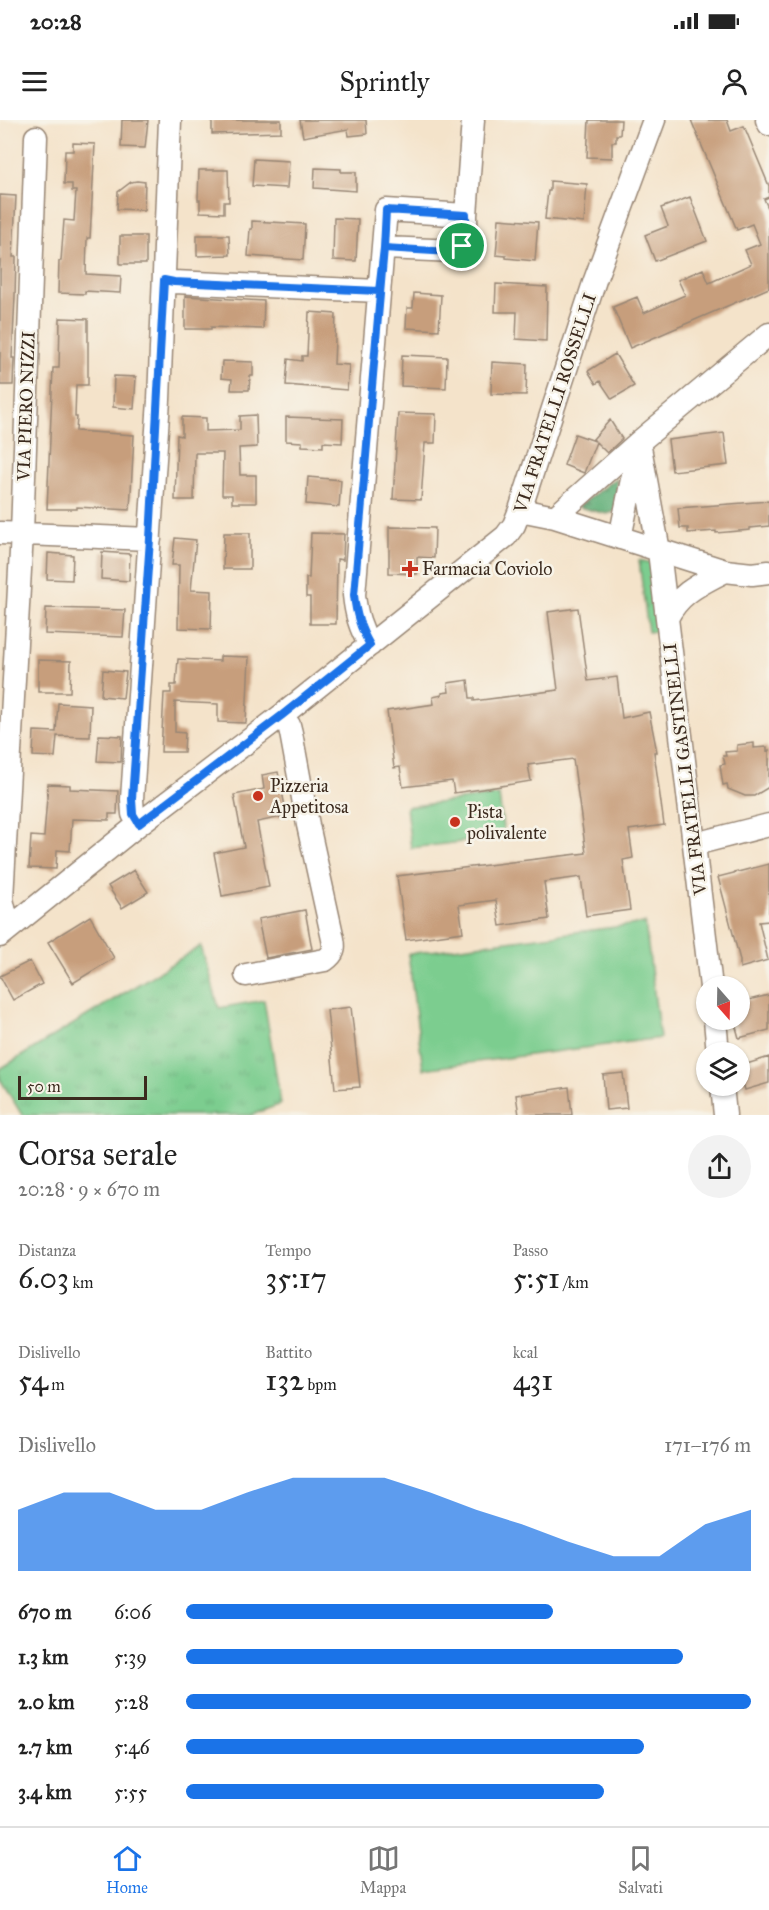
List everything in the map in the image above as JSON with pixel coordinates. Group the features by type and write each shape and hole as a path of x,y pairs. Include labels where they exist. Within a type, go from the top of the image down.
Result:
{"street":[{"path":"139,824 133,814 132,799 150,539 170,120"},
{"path":"384,248 456,251 462,246 465,240 473,120"},
{"path":"767,120 769,124"},
{"name":"VIA FRATELLI ROSSELLI","path":"7,930 504,538 514,525 520,510 595,280 653,136"},
{"name":"VIA PIERO NIZZI","path":"7,930 2,899 11,533 36,137"},
{"path":"370,645 362,632 356,614 354,595 386,210 466,215"},
{"path":"164,280 379,291"},
{"path":"555,517 639,442 769,334"},
{"path":"620,538 639,442"},
{"name":"VIA FRATELLI GASTINELLI","path":"639,442 659,551 710,976"},
{"path":"520,510 555,517 725,571 752,574 769,572"},
{"path":"11,533 150,539"},
{"path":"667,618 673,606 683,596 725,571"},
{"path":"246,975 325,960 331,956 333,951 333,939 291,733 289,725 281,716"},
{"path":"695,844 769,825"},
{"path":"723,1096 725,1115"}],"green space":[{"path":"616,478 620,510 607,514 578,507"},
{"path":"639,560 653,563 659,631 648,632"},
{"name":"Pista polivalente","path":"499,795 504,837 411,848 406,807"},
{"path":"645,923 660,1038 423,1069 408,954"},
{"path":"201,946 219,1008 264,1000 281,1104 251,1115 22,1115 0,1079 0,1069"}],"building":[{"path":"122,120 148,120 145,148 121,147"},
{"path":"212,120 281,120 281,132 212,134"},
{"path":"300,120 366,120 367,134 349,136 348,129 303,137"},
{"path":"589,120 621,120 620,135 616,135 616,142 612,142 612,158 587,157"},
{"path":"691,120 727,120 731,131 744,126 769,186 769,197 764,199 769,210 769,288 630,348 613,307 637,297 644,313 685,295 678,280 703,269 709,283 751,264 745,250 760,244 752,224 737,230"},
{"path":"73,143 95,144 86,274 121,276 120,293 85,291 85,294 58,293 64,220 74,221 76,191 72,191 72,184 64,184 65,151 73,151"},
{"path":"254,159 289,161 287,188 252,186"},
{"path":"315,168 356,172 356,191 314,188"},
{"path":"199,170 228,170 229,202 224,202 224,213 200,212"},
{"path":"550,181 587,184 584,223 545,219"},
{"path":"131,182 145,182 144,210 117,209 118,192"},
{"path":"0,195 16,196 13,257 16,257 13,385 0,385"},
{"path":"690,197 707,241 655,261 645,235 668,226 661,208"},
{"path":"334,218 358,219 356,261 333,260"},
{"path":"499,219 538,222 535,261 496,255"},
{"path":"252,221 305,224 303,260 248,256"},
{"path":"197,235 229,235 230,255 197,256"},
{"path":"120,236 146,236 146,264 120,264"},
{"path":"496,284 547,287 546,341 516,339 517,312 495,312"},
{"path":"414,293 441,295 439,330 406,328 407,308 413,308"},
{"path":"185,296 264,301 263,329 211,327 211,329 185,329"},
{"path":"309,312 336,314 334,364 349,365 347,390 286,385 288,359 302,361 302,356 307,356"},
{"path":"60,318 88,319 88,385 76,385 76,431 134,435 130,510 77,507 77,509 47,509 53,368 59,368"},
{"path":"615,354 634,386 612,399 600,381 596,384 588,371"},
{"path":"402,355 447,357 446,388 401,386"},
{"path":"222,361 253,362 253,376 250,376 249,390 231,390 232,379 221,378"},
{"path":"492,362 527,364 526,395 491,394"},
{"path":"114,376 136,377 134,409 113,407"},
{"path":"398,413 436,414 435,443 425,443 421,500 393,499"},
{"path":"256,415 257,447 239,448 240,475 256,475 256,503 232,503 232,495 222,495 223,453 195,453 194,500 175,500 177,435 182,436 182,417 206,418 206,431 240,430 240,416"},
{"path":"286,417 343,419 342,443 323,442 323,447 302,446 302,442 286,441"},
{"path":"610,420 622,439 607,453 596,442 584,473 564,465 575,434 595,441 593,439"},
{"path":"724,433 728,465 672,471 668,440"},
{"path":"308,477 341,480 339,507 306,504"},
{"path":"769,501 769,526 716,533 716,531 688,533 688,528 680,528 678,508"},
{"path":"389,527 435,528 434,558 417,557 417,574 389,573"},
{"path":"224,533 250,533 250,569 223,569"},
{"path":"311,533 344,534 343,560 337,559 336,624 310,624 310,597 306,597 306,578 309,578"},
{"path":"175,538 196,540 191,590 212,591 211,629 178,628 179,565 172,565"},
{"path":"102,552 130,554 129,581 101,579"},
{"path":"48,553 73,555 72,580 47,579"},
{"path":"46,608 125,610 123,637 45,634"},
{"path":"578,608 588,681 617,677 622,718 649,712 657,752 654,752 664,825 629,830 633,858 623,860 630,910 586,916 581,877 544,882 549,919 500,926 496,900 459,905 463,932 406,940 397,876 586,853 573,759 528,765 531,781 489,788 454,793 452,781 403,787 400,767 394,768 387,711 434,704 433,697 449,692 448,683 468,680 470,698 474,698 474,701 558,690 548,612"},
{"path":"220,656 249,657 246,723 218,722 218,704 175,702 175,732 185,733 184,752 161,752 164,693 171,693 171,685 176,685 178,659 220,661"},
{"path":"38,660 71,661 70,692 38,692"},
{"path":"103,670 126,672 123,698 101,696"},
{"path":"58,703 91,705 90,737 57,736 55,757 33,756 34,731 56,732"},
{"path":"99,735 122,736 121,762 97,761"},
{"path":"754,743 754,748 767,747 767,751 769,750 769,787 754,796 745,796 728,789 727,784 723,785 720,765 725,764 723,756 726,756 725,752 737,751 737,745"},
{"path":"278,772 287,816 257,822 269,887 222,896 214,853 244,847 234,795 264,789 262,775"},
{"path":"48,784 70,785 70,789 118,791 117,814 109,814 109,820 72,819 70,851 57,850 56,869 29,868 31,836 44,837"},
{"path":"769,864 769,921 759,922 768,960 740,968 740,960 718,877"},
{"path":"134,870 148,892 122,908 108,886"},
{"path":"305,910 312,949 266,958 258,919"},
{"path":"90,916 114,958 73,983 48,942"},
{"path":"30,961 42,984 13,1000 0,976"},
{"path":"769,995 769,1030 739,1038 737,1030 750,1030 750,1000"},
{"path":"351,1007 360,1087 335,1089 327,1010"},
{"path":"769,1057 769,1083 750,1089 750,1063"},
{"path":"623,1073 627,1108 606,1110 603,1075"},
{"path":"569,1087 572,1115 519,1115 516,1095"}],"place":[{"name":"Farmacia Coviolo","path":"410,569"},
{"name":"Pizzeria Appetitosa","path":"258,796"},
{"name":"Pista polivalente","path":"455,822"}],"route":[{"path":"462,246 450,252 384,248 379,291 164,280 159,400 132,799 133,814 139,824 370,645 362,632 356,614 354,595 384,248 386,210 466,215 465,240 462,246"}]}
